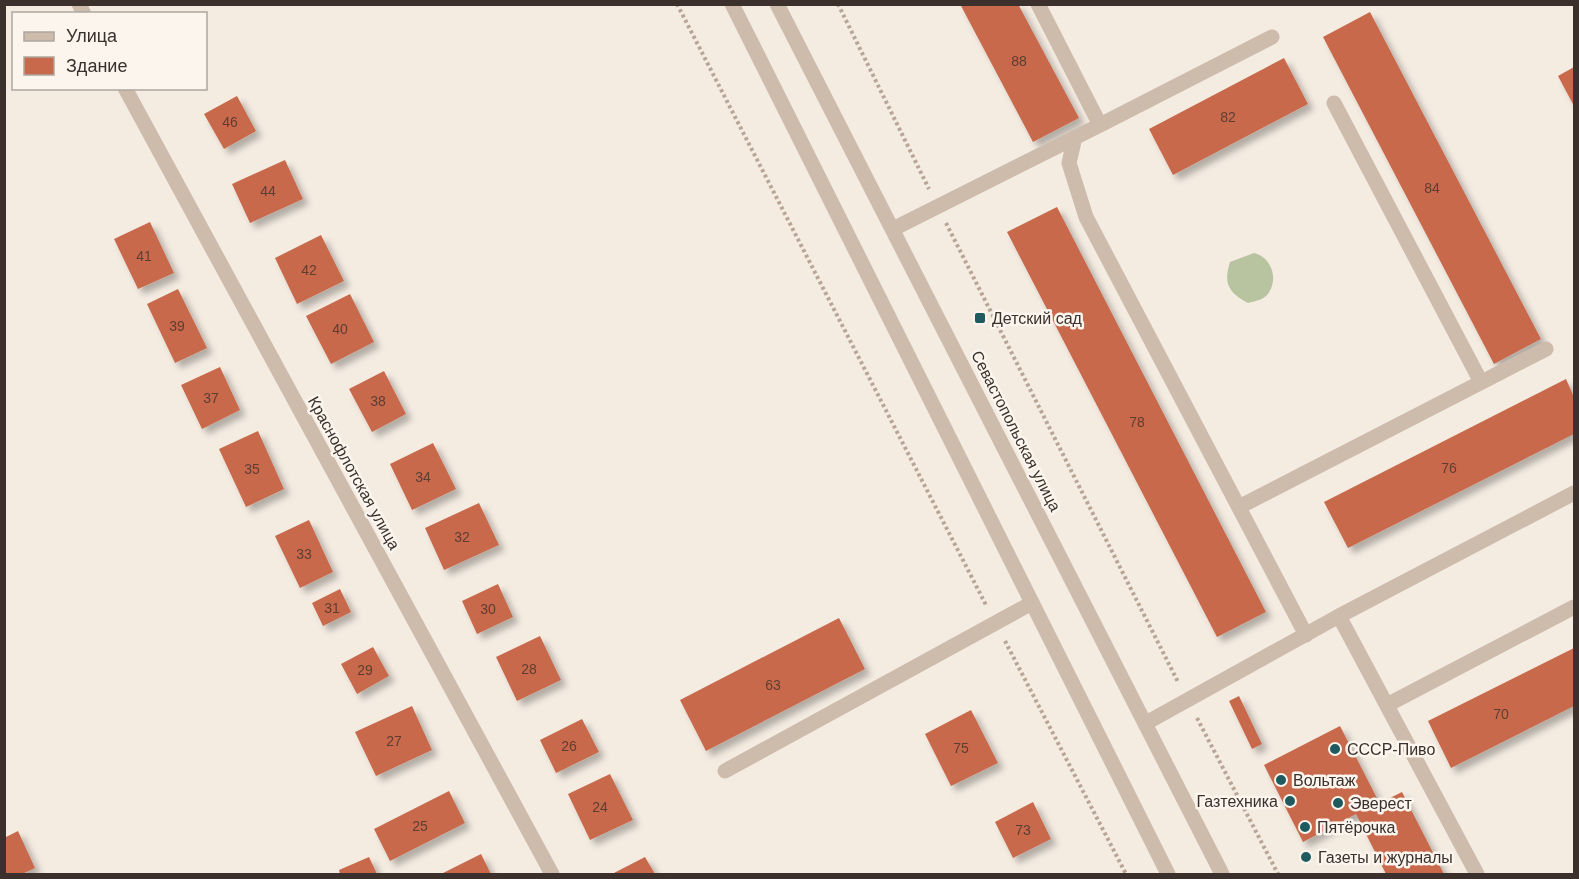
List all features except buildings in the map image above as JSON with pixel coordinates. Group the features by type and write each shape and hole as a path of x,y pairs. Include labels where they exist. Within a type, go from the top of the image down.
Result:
{"street":[{"path":"732,4 1168,874"},
{"name":"Севастопольская улица","path":"777,4 1222,874"},
{"path":"1038,4 1100,125"},
{"path":"893,229 1272,38"},
{"name":"Краснофлотская улица","path":"125,90 552,874"},
{"path":"1334,103 1481,382"},
{"path":"1075,137 1069,163 1086,217 1306,635"},
{"path":"1239,507 1546,349"},
{"path":"1146,723 1339,616 1575,493"},
{"path":"725,771 1032,603"},
{"path":"1386,705 1575,607"},
{"path":"1339,616 1477,874"}],"path":[{"path":"677,4 989,609"},
{"path":"838,4 938,206 1278,874"},
{"path":"1000,630 1126,874"}],"green space":[{"path":"1254,253 1260,255 1269,264 1273,284 1264,297 1248,303 1232,291 1227,276 1230,262"}],"place":[{"name":"Детский сад","path":"980,318"},
{"name":"СССР-Пиво","path":"1335,749"},
{"name":"Вольтаж","path":"1281,780"},
{"name":"Газтехника","path":"1290,801"},
{"name":"Эверест","path":"1338,803"},
{"name":"Пятёрочка","path":"1305,827"},
{"name":"Газеты и журналы","path":"1306,857"}]}
